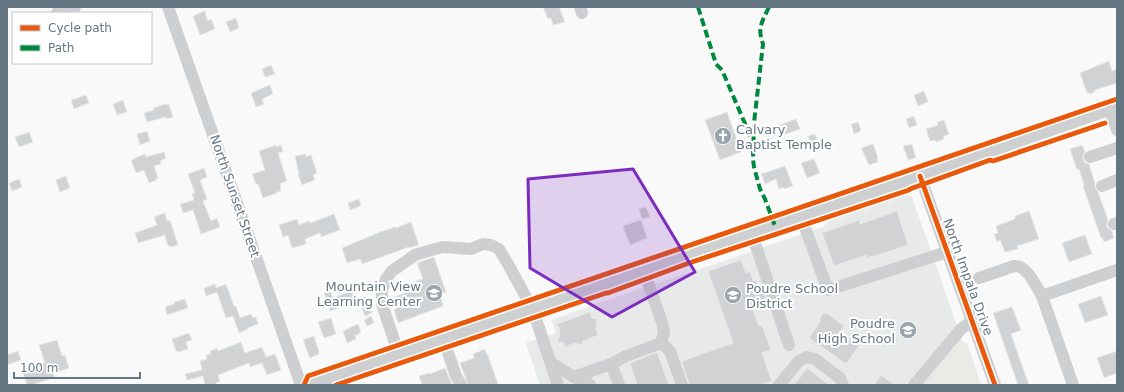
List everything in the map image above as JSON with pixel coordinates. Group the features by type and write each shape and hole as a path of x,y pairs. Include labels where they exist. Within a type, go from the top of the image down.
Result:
{"street":[{"path":"60,12 75,7"},
{"name":"North Sunset Street","path":"168,7 301,385"},
{"path":"310,385 444,341 1114,108 1117,130"},
{"path":"1090,157 1117,148"},
{"name":"North Impala Drive","path":"920,176 995,385"},
{"path":"1102,186 1117,180"},
{"path":"801,217 828,290 947,252"},
{"path":"752,234 788,345"},
{"path":"399,355 382,304 382,290 386,279 392,271 415,255 443,247 471,249 483,244 491,245 499,249 532,310 558,385"},
{"path":"979,278 1018,266 1024,269 1042,296 1073,385"},
{"path":"1042,296 1117,270"},
{"path":"644,272 662,322 664,332 662,343"},
{"path":"914,385 961,329 972,321"},
{"path":"444,341 456,376 461,385"},
{"path":"576,381 626,356 662,343"},
{"path":"662,343 670,351 682,385"},
{"path":"779,385 799,361 807,357 814,360 840,378 843,385"},
{"path":"550,362 576,381 587,382 590,385"},
{"path":"610,364 619,385"}],"highlighted area":[{"path":"633,169 695,272 612,317 530,268 528,179"}],"shaded area":[{"name":"Poudre School District","path":"907,194 912,197 963,343 966,343 981,385 540,385 526,343 556,333 552,320 823,227 828,221"},
{"path":"962,342 967,343 981,385 927,385 939,369 943,367 945,362 959,344"}],"building":[{"path":"543,7 559,7 565,22 553,25 551,18 548,19"},
{"path":"205,11 208,21 211,19 215,29 200,35 193,16"},
{"path":"236,18 239,28 230,32 226,22"},
{"path":"1109,61 1112,71 1117,69 1117,83 1095,90 1095,92 1089,94 1088,92 1087,93 1080,73"},
{"path":"271,65 275,74 265,77 262,69"},
{"path":"270,85 273,94 262,99 264,104 256,107 251,93"},
{"path":"924,91 928,102 918,106 914,95"},
{"path":"86,95 89,103 74,109 71,100"},
{"path":"123,100 127,112 117,115 113,104"},
{"path":"169,104 173,117 167,119 166,117 147,122 144,113 154,110 153,108"},
{"name":"Calvary Baptist Temple","path":"727,112 741,152 720,160 705,120"},
{"path":"914,116 917,125 909,128 906,119"},
{"path":"796,119 800,129 783,135 780,125"},
{"path":"944,120 949,134 943,137 944,139 936,142 935,140 930,141 926,129 938,125 937,122"},
{"path":"858,122 861,131 854,134 851,124"},
{"path":"147,131 150,141 140,145 137,134"},
{"path":"29,132 33,142 19,147 15,137"},
{"path":"815,134 819,146 812,149 808,136"},
{"path":"873,144 878,162 869,165 861,148"},
{"path":"912,144 916,158 908,160 903,146"},
{"path":"276,145 276,147 281,145 283,152 278,153 287,181 280,184 281,191 263,198 258,184 256,184 252,174 265,170 259,151"},
{"path":"1082,145 1085,152 1083,160 1085,163 1089,164 1095,188 1098,192 1108,220 1107,227 1112,231 1114,238 1104,242 1102,237 1101,238 1083,186 1084,185 1079,169 1077,170 1070,149"},
{"path":"164,152 166,158 160,161 161,164 154,166 158,178 156,179 157,180 149,183 144,170 136,173 131,160 145,154 146,157"},
{"path":"306,154 306,157 311,155 317,173 313,175 315,180 302,185 298,174 295,156"},
{"path":"814,159 820,173 807,178 801,163"},
{"path":"785,166 793,186 779,189 776,179 765,184 761,174"},
{"path":"204,168 207,177 200,180 207,199 203,201 211,221 217,218 220,227 201,234 193,210 183,213 180,204 194,200 192,194 195,193 188,174"},
{"path":"66,176 70,188 60,192 56,180"},
{"path":"19,179 22,187 12,191 9,183"},
{"path":"359,199 361,206 350,210 348,203"},
{"path":"646,207 650,217 642,219 639,209"},
{"path":"897,211 908,245 872,257 867,258 866,255 834,266 822,233 859,220 860,224"},
{"path":"1029,211 1039,239 1017,246 1018,249 1005,252 1000,240 997,242 994,234 998,233 996,226 1015,219 1015,216"},
{"path":"165,213 167,221 170,220 178,245 170,247 167,244 165,235 138,243 135,233 157,225 154,217"},
{"path":"334,214 340,230 321,237 320,233 305,239 306,244 292,248 288,235 283,237 279,225 297,219 299,225 309,221 310,223"},
{"path":"641,220 647,238 630,245 623,226"},
{"path":"411,222 419,245 409,247 362,264 360,259 347,263 342,248 380,232"},
{"path":"1085,235 1092,254 1069,262 1062,243"},
{"path":"434,257 446,292 440,294 443,306 398,323 394,310 397,308 393,297 405,293 403,289 411,286 410,283 423,279 417,263"},
{"path":"741,260 746,273 750,271 753,281 756,280 760,290 763,289 766,299 763,300 765,306 753,310 759,326 762,325 771,350 762,353 772,381 760,385 689,385 682,361 733,343 708,271"},
{"path":"215,284 216,288 226,284 240,318 251,314 253,318 256,317 258,324 239,333 233,316 226,318 217,292 206,296 204,288"},
{"path":"330,290 333,298 352,291 356,302 330,311 324,293"},
{"path":"1101,296 1108,315 1085,323 1078,304"},
{"path":"365,297 372,313 365,316 358,300"},
{"path":"185,299 188,308 167,315 165,307 174,304 174,302"},
{"path":"1012,307 1021,330 1011,334 1029,385 1018,385 993,313"},
{"path":"590,312 592,318 597,319 596,329 598,335 583,341 582,345 575,343 565,347 564,343 558,342 560,331 557,324"},
{"path":"824,313 827,313 844,326 840,332 859,346 846,364 809,338 821,320 819,319"},
{"path":"371,316 374,323 367,326 364,320"},
{"path":"331,318 336,334 324,338 318,322"},
{"path":"358,324 361,332 355,336 356,339 347,343 343,331"},
{"path":"189,333 192,340 186,342 188,349 178,352 176,351 172,339"},
{"path":"314,336 319,354 310,358 303,340"},
{"path":"57,340 62,356 65,355 69,368 53,373 55,377 32,385 27,385 22,370 45,363 39,345"},
{"path":"241,342 245,353 262,347 266,357 275,354 281,370 267,375 262,363 250,367 249,363 218,375 220,381 216,383 216,385 205,385 203,376 187,380 185,374 202,370 200,361 207,359 206,355 211,354 210,351 217,348 218,351"},
{"path":"485,349 498,384 468,385 460,363 474,358 473,354"},
{"path":"18,351 21,360 7,365 7,355"},
{"path":"1117,351 1117,373 1104,378 1097,358"},
{"path":"657,352 669,385 637,385 630,363"},
{"path":"445,368 452,385 422,385 419,376 430,374"},
{"path":"807,368 829,385 794,385"},
{"path":"881,375 895,385 874,385"}],"marked path":[{"path":"698,7 716,64 722,70 752,140"},
{"path":"769,7 760,29 763,44 754,123 753,159 760,189 775,226"}],"cycle path":[{"path":"304,385 308,376 1117,99"},
{"path":"336,385 608,293 689,263 909,190 990,160 993,161 1105,123"},
{"path":"920,176 995,385"}],"place":[{"name":"Calvary Baptist Temple","path":"723,136"},
{"name":"Mountain View Learning Center","path":"434,293"},
{"name":"Poudre School District","path":"733,295"},
{"name":"Poudre High School","path":"908,330"}]}
